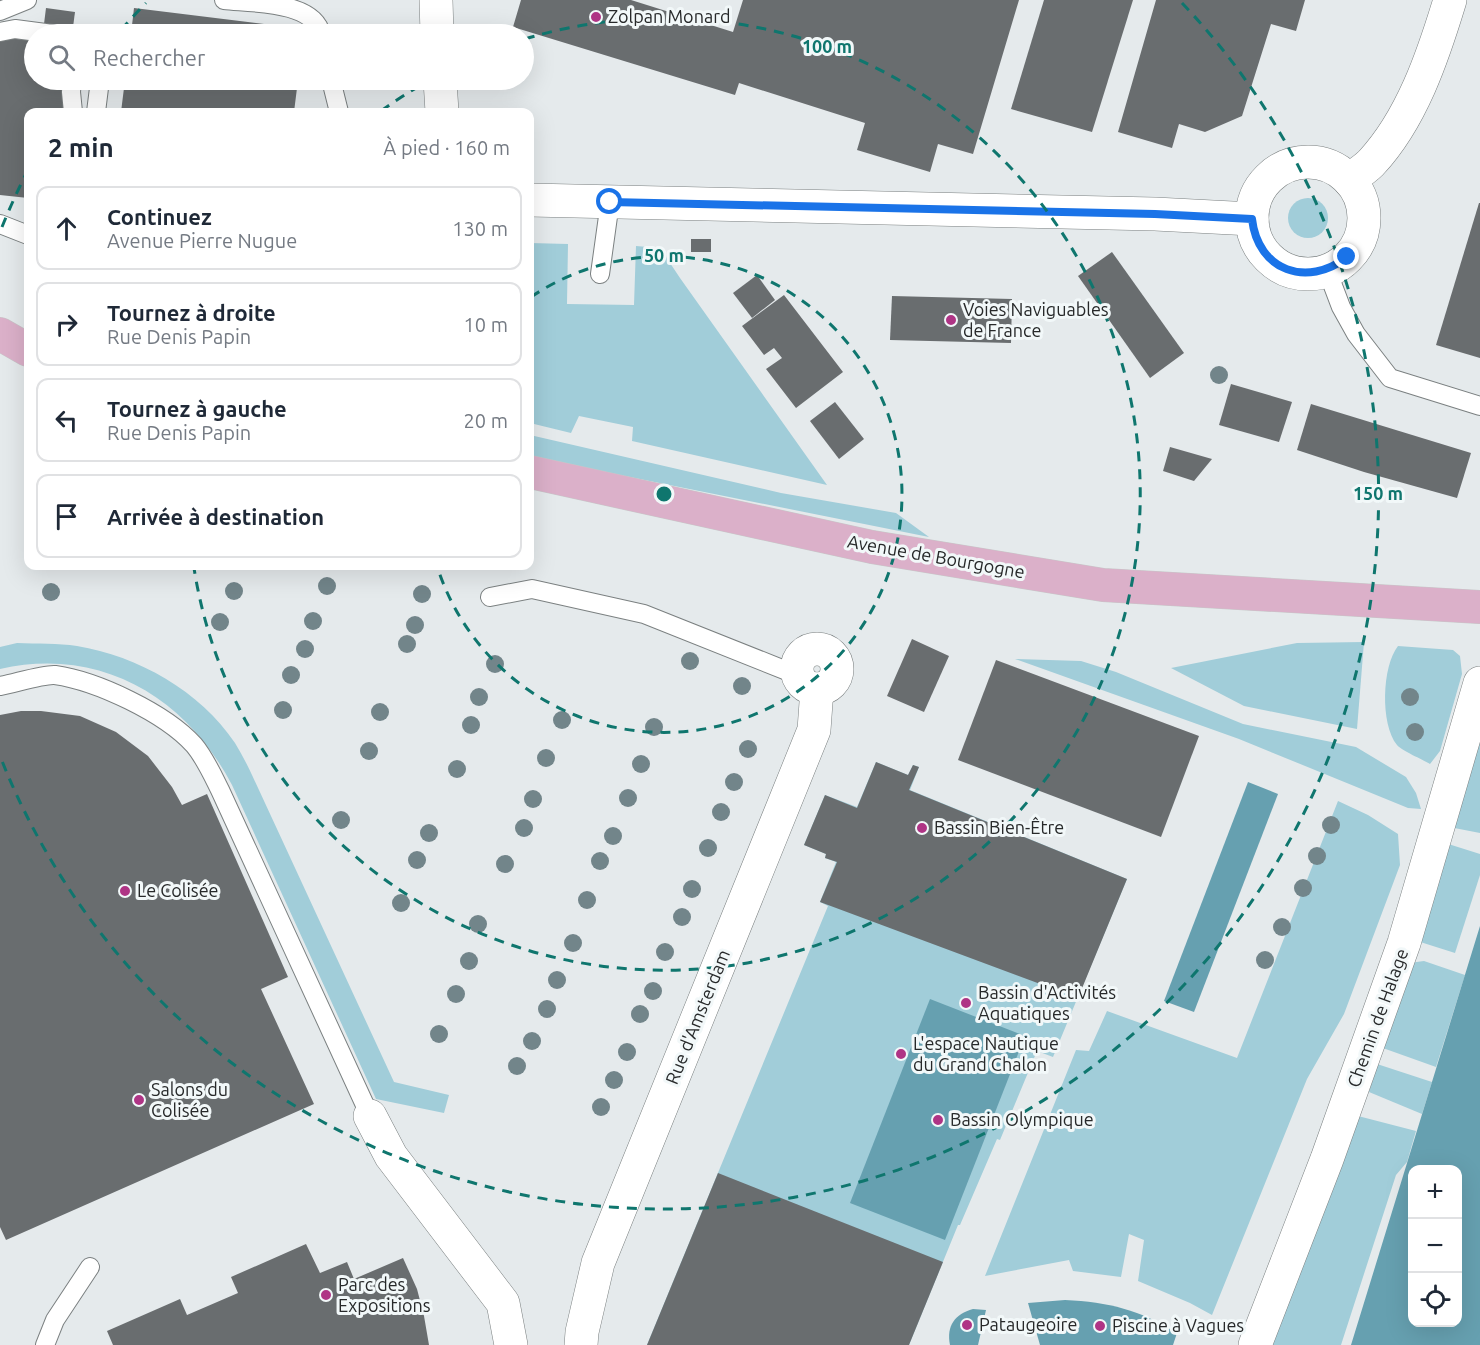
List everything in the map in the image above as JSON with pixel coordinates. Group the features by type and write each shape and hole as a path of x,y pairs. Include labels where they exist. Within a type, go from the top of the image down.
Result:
{"main road":[{"path":"0,334 24,348"},
{"path":"0,355 24,360"},
{"name":"Avenue de Bourgogne","path":"534,473 872,547 1103,585 1480,608"}],"street":[{"path":"436,0 437,24"},
{"path":"1349,180 1371,164 1396,129 1421,80 1450,0"},
{"path":"441,90 442,108"},
{"path":"1305,162 1317,163 1329,166 1349,180 1361,201 1363,225 1360,237 1347,257 1327,270 1304,273 1281,267 1263,252 1257,242 1252,219 1253,206 1263,184 1281,168 1305,162"},
{"path":"534,200 1144,213 1252,219"},
{"name":"Rue d'Amsterdam","path":"581,1345 598,1263 814,730 807,682"},
{"name":"Chemin de Halage","path":"1255,1345 1327,1159 1404,943 1480,683"},
{"path":"370,1116 391,1156 503,1303 511,1345"}],"lane":[{"path":"0,10 27,0"},
{"path":"224,0 289,8 308,15 316,24"},
{"path":"0,32 15,29 24,30"},
{"path":"71,90 73,108"},
{"path":"96,108 99,90"},
{"path":"334,90 338,108"},
{"path":"600,274 610,202"},
{"path":"0,224 24,233"},
{"path":"1327,270 1341,307 1356,334 1390,378 1480,406"},
{"path":"490,597 532,589 644,614 807,682"},
{"path":"0,686 52,675 113,692 153,714 193,745 206,763 219,790 370,1116"},
{"path":"45,1345 56,1320 90,1267"}],"shaded area":[{"path":"1308,198 1322,204 1328,218 1322,232 1308,238 1294,232 1288,218 1294,204"},
{"path":"534,243 568,244 567,304 634,305 636,246 660,248 827,485 632,441 633,427 579,416 571,433 534,424"},
{"path":"534,436 781,493 896,513 929,537 534,458"},
{"path":"1364,642 1357,729 1244,706 1171,668 1297,643"},
{"path":"17,643 77,646 100,651 145,667 186,692 221,724 235,743 250,771 394,1082 449,1095 444,1113 376,1099 232,785 213,754 190,727 165,704 136,685 105,672 72,665 37,664 0,669 0,647"},
{"path":"1398,646 1453,650 1460,656 1462,674 1440,751 1430,764 1397,745 1388,723 1386,681 1393,655"},
{"path":"1015,659 1081,661 1116,672 1243,724 1356,747 1406,777 1416,793 1421,809 1408,808 1239,739"},
{"path":"1480,734 1480,833 1444,826"},
{"name":"L'espace Nautique du Grand Chalon","path":"876,762 908,775 913,765 919,767 910,790 1127,879 1053,1057 1037,1051 1000,1140 997,1139 960,1225 958,1225 909,1345 647,1345 828,906 820,902 836,862 825,858 826,854 804,845 825,795 857,807"},
{"path":"1248,782 1278,794 1194,1012 1164,1001"},
{"path":"1338,801 1368,815 1398,834 1400,865 1344,1014 1307,1079 1212,1315 1138,1281 1144,1240 1129,1234 1121,1277 1073,1271 1069,1260 985,1276 1076,1050 1089,1051 1107,1011 1237,1058"},
{"path":"1442,842 1480,854 1480,875 1455,953 1414,940"},
{"path":"1480,926 1480,1345 1351,1345"},
{"path":"1424,961 1465,975 1436,1067 1380,1047 1409,963"},
{"name":"Bassin Olympique","path":"930,999 1025,1036 945,1240 850,1203"},
{"path":"1377,1064 1432,1082 1422,1114 1369,1092"},
{"path":"1358,1116 1416,1131 1407,1162 1396,1175 1341,1345 1265,1345"},
{"name":"Piscine à Vagues","path":"1065,1300 1110,1305 1150,1318 1177,1333 1173,1345 1040,1345 1028,1303"},
{"name":"Pataugeoire","path":"973,1309 986,1310 978,1345 950,1345 949,1332 953,1322 961,1314"}],"building":[{"path":"521,0 631,0 733,32 743,0 1019,0 973,154 938,144 930,172 857,150 865,123 739,83 735,95 534,33 534,24 514,24"},
{"path":"1044,0 1133,0 1092,132 1011,109"},
{"path":"1156,0 1305,0 1296,31 1271,24 1242,116 1205,132 1179,124 1172,148 1118,132"},
{"path":"46,8 75,12 73,24 44,24"},
{"path":"134,8 264,24 132,24"},
{"path":"0,37 24,40 24,90 66,90 64,108 24,108 24,198 0,195"},
{"path":"124,90 297,90 294,108 122,108"},
{"path":"1480,203 1480,358 1436,345"},
{"path":"691,239 711,239 711,252 691,252"},
{"path":"1112,252 1184,353 1150,378 1078,276"},
{"path":"757,275 775,300 752,318 733,293"},
{"path":"784,295 843,372 796,408 766,369 782,358 774,348 764,355 742,326"},
{"name":"Voies Naviguables de France","path":"892,296 1012,299 1011,343 890,340"},
{"path":"1231,384 1292,402 1279,442 1219,425"},
{"path":"835,402 864,439 839,459 810,421"},
{"path":"1311,404 1471,453 1457,498 1364,472 1297,450"},
{"path":"1170,447 1212,459 1194,481 1163,471"},
{"path":"912,639 949,656 924,712 887,696"},
{"path":"996,660 1199,736 1161,837 958,760"},
{"name":"Le Colisée","path":"21,711 80,716 116,732 148,756 172,787 182,805 207,794 288,977 261,989 314,1104 6,1240 0,1227 0,715"},
{"path":"876,762 908,775 913,765 919,767 909,790 1127,879 1078,998 820,902 837,862 825,858 826,854 804,845 825,795 857,808"},
{"path":"718,1173 943,1262 909,1345 647,1345"},
{"name":"Parc des Expositions","path":"306,1244 320,1273 347,1262 354,1279 403,1258 417,1289 429,1345 113,1345 107,1331 180,1299 187,1315 238,1293 231,1277"}],"place":[{"name":"Zolpan Monard","path":"596,17"},
{"name":"Voies Naviguables de France","path":"951,320"},
{"name":"Bassin Bien-Être","path":"922,828"},
{"name":"Le Colisée","path":"125,891"},
{"name":"Bassin d'Activités Aquatiques","path":"966,1003"},
{"name":"L'espace Nautique du Grand Chalon","path":"901,1054"},
{"name":"Salons du Colisée","path":"139,1100"},
{"name":"Bassin Olympique","path":"938,1120"},
{"name":"Parc des Expositions","path":"326,1295"},
{"name":"Pataugeoire","path":"967,1325"},
{"name":"Piscine à Vagues","path":"1100,1326"}],"route":[{"path":"610,202 1155,214 1252,219 1253,230 1263,252 1281,267 1292,272 1315,273 1327,270 1347,257"}]}
